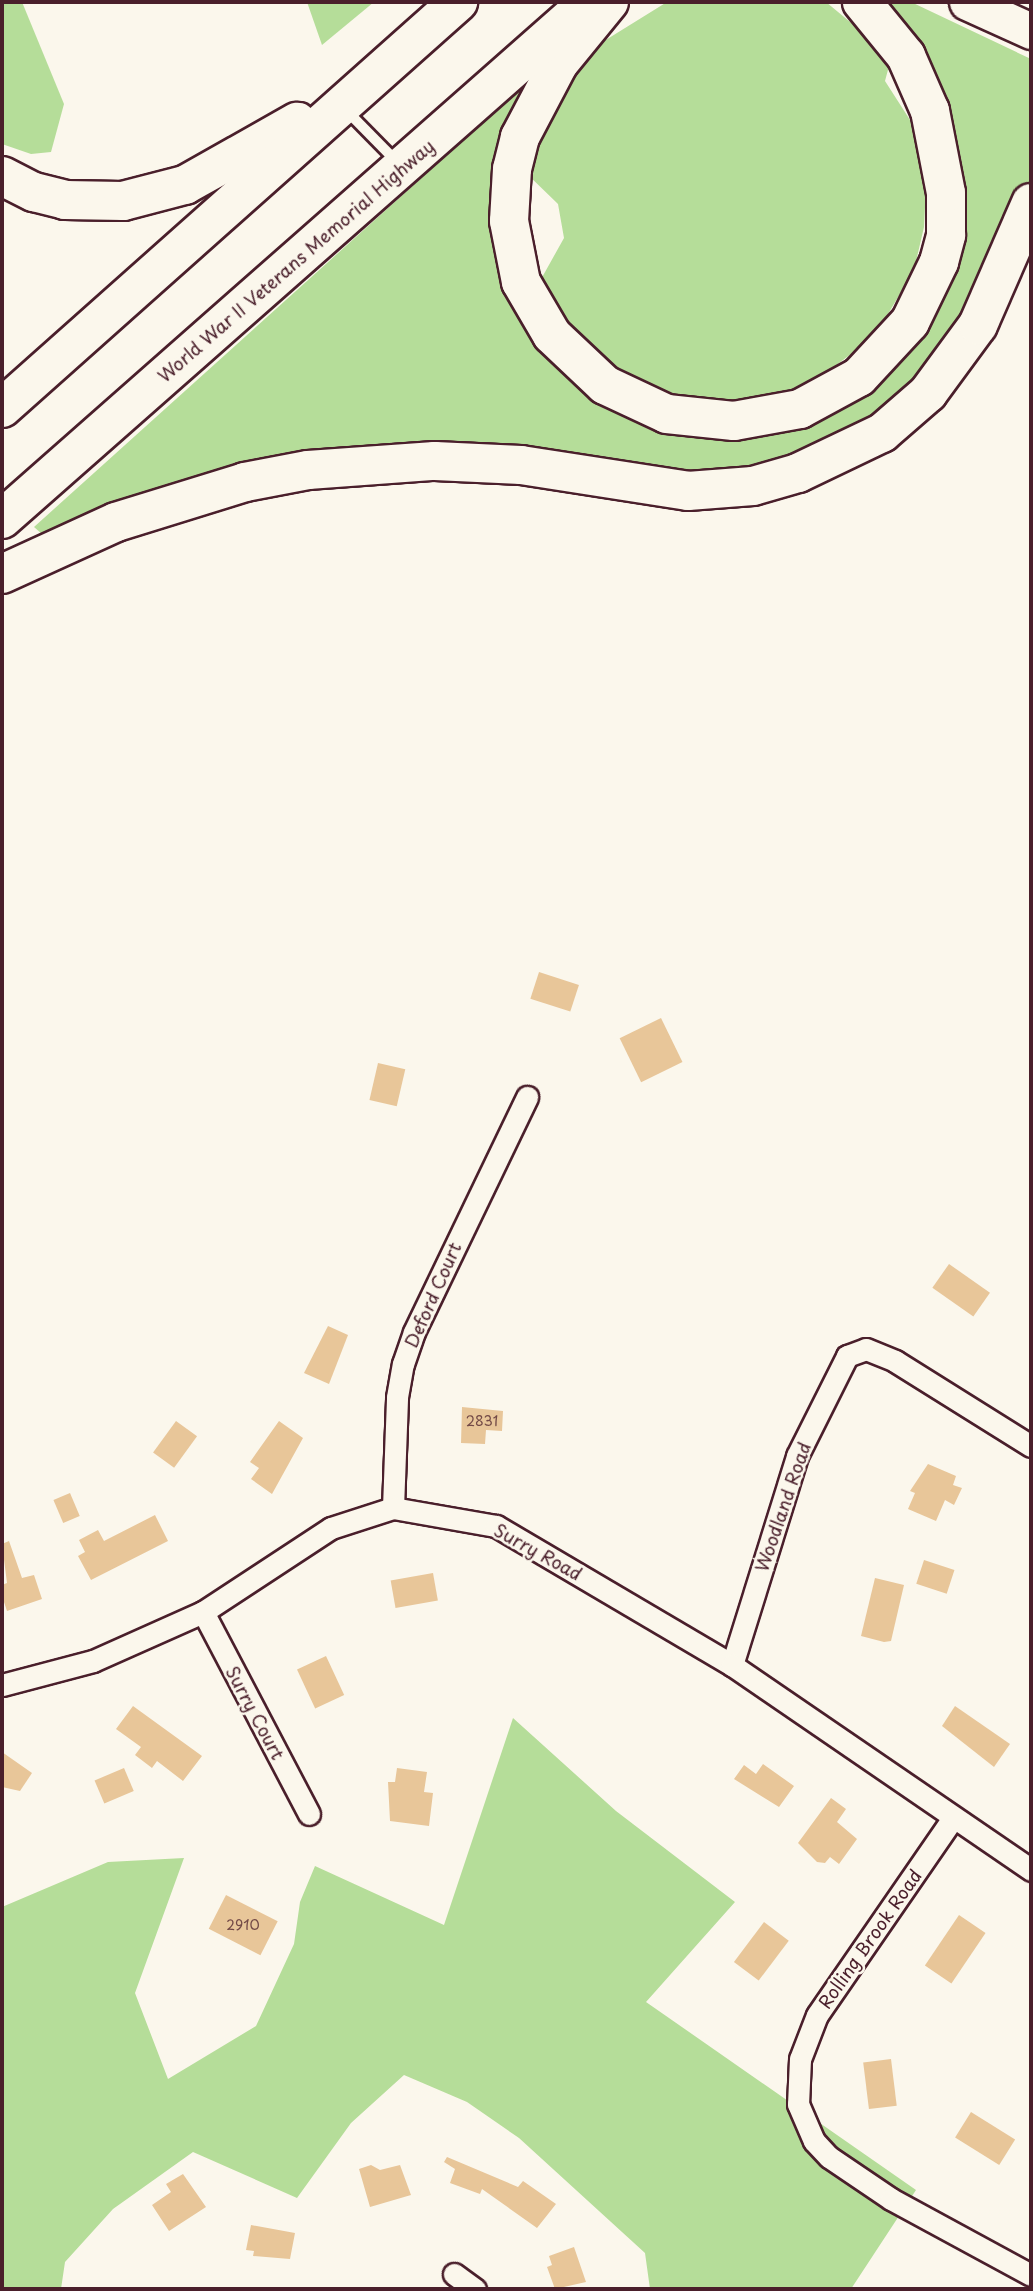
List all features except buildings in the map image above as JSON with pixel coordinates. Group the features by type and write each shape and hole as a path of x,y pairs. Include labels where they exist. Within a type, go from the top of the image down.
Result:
{"highway":[{"path":"2,408 458,2"},
{"name":"World War II Veterans Memorial Highway","path":"2,519 589,2"},
{"path":"609,2 559,63 520,137 512,169 509,221 521,282 552,335 605,385 667,414 734,421 800,409 859,377 910,323 939,262 946,235 946,193 930,111 906,56 862,2"},
{"path":"2,176 34,192 65,200 123,201 155,196 185,185 257,147 379,72"},
{"path":"2,574 116,522 232,486 308,470 435,461 521,465 688,491 753,486 798,473 882,433 928,393 978,325 1031,203"}],"main road":[{"path":"967,2 1031,32"}],"street":[{"name":"Deford Court","path":"393,1508 397,1397 403,1364 414,1332 527,1097"},
{"name":"Woodland Road","path":"732,1665 797,1456 847,1356 866,1349 895,1360 1031,1446"},
{"name":"Surry Road","path":"2,1685 93,1661 203,1612 331,1528 393,1508 496,1526 732,1665 1031,1870"},
{"name":"Surry Court","path":"203,1612 309,1814"},
{"name":"Rolling Brook Road","path":"953,1818 817,2015 800,2059 797,2104 814,2141 829,2157 891,2199 1031,2275"},
{"path":"454,2274 475,2289"}],"lane":[{"path":"341,106 402,167"}],"green space":[{"path":"2,2 22,2 64,104 51,152 31,154 2,144"},
{"path":"307,2 374,2 322,45"},
{"path":"667,2 826,2 867,36 889,66 885,81 928,148 924,227 914,270 875,336 803,390 749,402 665,397 616,373 583,348 540,281 564,238 558,204 524,171 536,129 596,46"},
{"path":"887,2 911,2 1031,59 1031,178 951,337 919,376 874,416 792,455 739,469 663,473 546,451 88,515 42,534 34,527 539,72 509,271 652,426 867,390 907,355 939,310 961,244 964,205 956,142 937,82 919,45"},
{"path":"513,1718 616,1811 735,1902 646,2002 916,2190 851,2289 650,2289 645,2253 519,2138 467,2102 404,2075 351,2123 297,2198 193,2152 113,2209 65,2262 61,2289 2,2289 2,1907 108,1862 184,1858 135,1993 168,2079 256,2026 294,1944 300,1902 315,1866 444,1925"}]}
